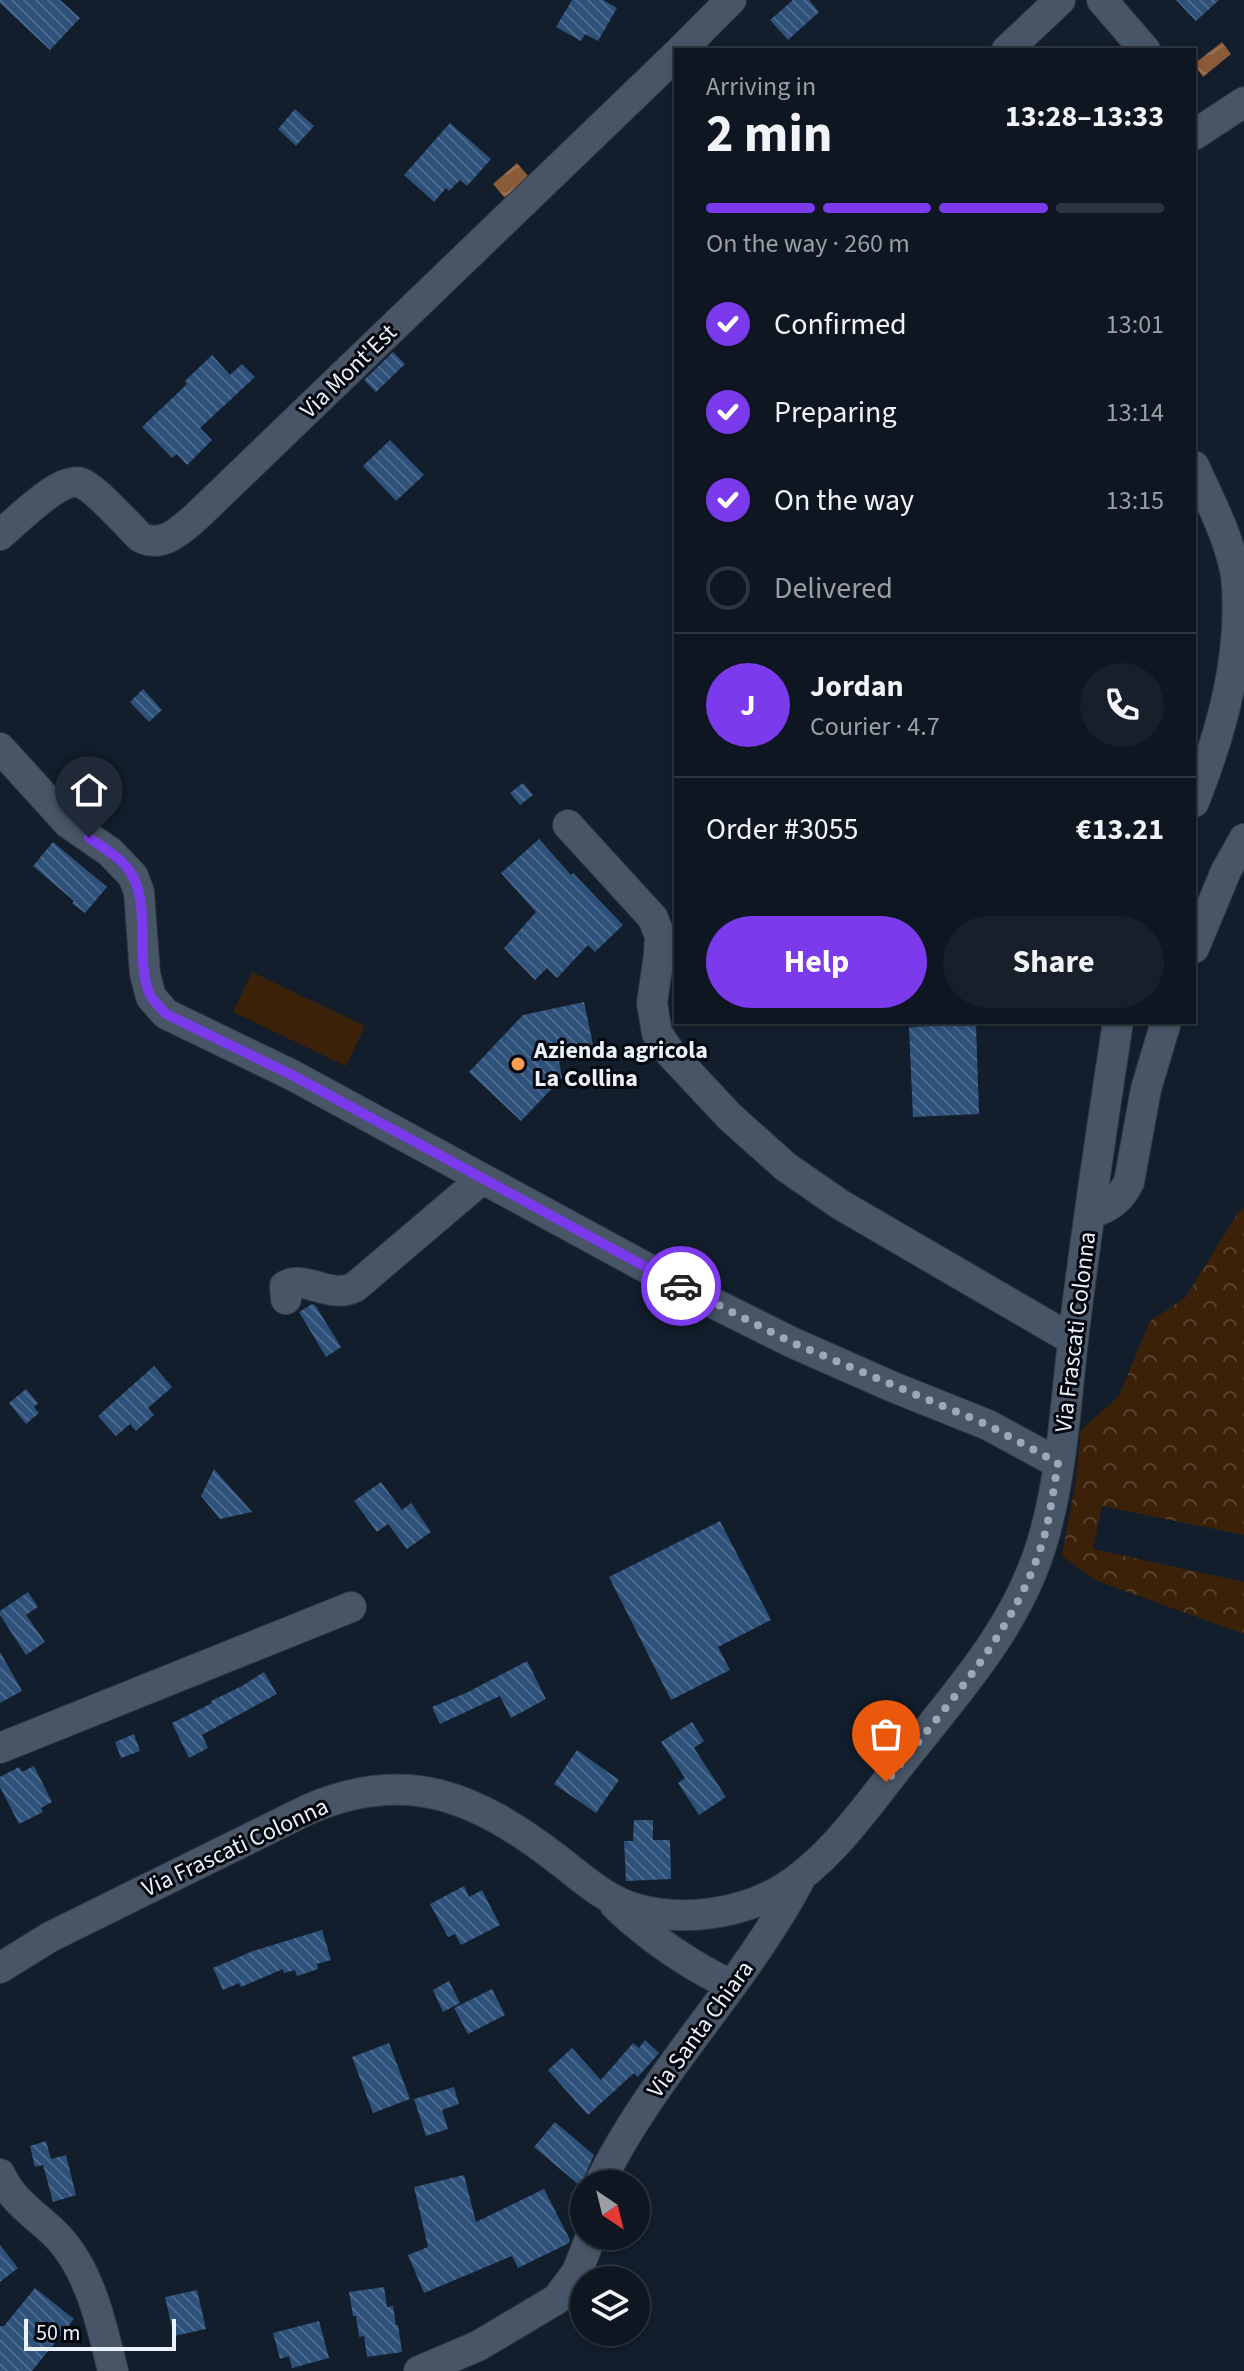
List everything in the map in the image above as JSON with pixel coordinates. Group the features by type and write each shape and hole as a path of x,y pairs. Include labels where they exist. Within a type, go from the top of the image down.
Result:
{"street":[{"path":"683,48 731,0"},
{"path":"1009,48 1060,0"},
{"path":"1102,0 1143,48"},
{"name":"Via Mont'Est","path":"0,535 57,488 72,481 86,485 147,541 177,533 674,57"},
{"path":"1199,122 1244,102"},
{"path":"1196,471 1230,551 1240,605 1239,644 1230,694 1217,744 1196,797"},
{"path":"0,748 68,823 110,852 133,876 139,892 145,974 151,997 166,1014 292,1075 689,1291 791,1342 988,1425 1058,1463"},
{"path":"568,825 653,918 660,945 652,1003 657,1033 671,1054 730,1117 786,1167 841,1205 1073,1340"},
{"path":"1196,943 1226,871 1244,839"},
{"name":"Via Frascati Colonna","path":"0,1968 50,1937 309,1809 350,1795 374,1791 403,1790 442,1795 481,1809 525,1835 602,1893 628,1906 654,1913 711,1913 758,1901 802,1875 858,1816 994,1643 1020,1596 1041,1548 1058,1463 1118,1024"},
{"path":"1090,1213 1115,1201 1129,1182 1146,1089 1165,1024"},
{"path":"286,1299 285,1286 295,1282 333,1291 347,1291 355,1287 482,1179"},
{"path":"0,1748 351,1607"},
{"name":"Via Santa Chiara","path":"606,2170 618,2144 770,1932 802,1875"},
{"path":"602,1893 661,1945 694,1967 731,1985"},
{"path":"0,1951 15,1950 50,1937"},
{"path":"0,2174 12,2194 58,2237 73,2258 92,2298 113,2371"},
{"path":"433,2365 478,2346 557,2299 577,2272 586,2250"}],"green space":[{"path":"252,972 365,1026 346,1066 233,1012"},
{"path":"1244,1207 1244,1535 1102,1506 1093,1549 1244,1582 1244,1634 1095,1580 1062,1556 1076,1480 1081,1430 1119,1396 1150,1321 1185,1298"}],"water":[{"path":"1222,42 1231,54 1203,77 1196,62"},
{"path":"517,163 529,177 505,198 493,184"}],"building":[{"path":"0,0 60,0 80,18 50,50"},
{"path":"572,0 603,0 617,8 598,41 585,34 581,41 556,27"},
{"path":"793,0 809,0 819,12 788,40 770,20"},
{"path":"1176,0 1219,0 1196,21"},
{"path":"295,109 314,126 296,146 278,129"},
{"path":"450,123 491,159 467,186 460,180 449,191 446,188 434,202 404,175"},
{"path":"393,352 405,364 376,392 364,380"},
{"path":"212,355 230,375 242,364 255,377 200,428 212,440 187,465 177,454 172,458 142,427"},
{"path":"390,440 424,475 396,501 363,466"},
{"path":"143,689 162,710 149,722 130,702"},
{"path":"523,783 533,795 520,805 510,793"},
{"path":"539,839 623,925 595,952 588,945 557,978 547,968 535,980 504,948 536,912 501,873"},
{"path":"53,842 107,887 85,913 33,866"},
{"name":"Azienda agricola La Collina","path":"584,1002 594,1049 558,1056 562,1078 521,1121 469,1072 523,1015"},
{"path":"976,1024 979,1114 913,1117 909,1027"},
{"path":"312,1304 341,1347 326,1357 299,1312"},
{"path":"154,1366 172,1387 148,1408 154,1415 136,1431 130,1424 116,1436 98,1416"},
{"path":"26,1389 38,1403 34,1407 39,1413 26,1424 9,1403"},
{"path":"214,1469 252,1512 220,1519 201,1496"},
{"path":"381,1482 402,1510 411,1503 431,1532 407,1549 388,1524 377,1532 354,1501"},
{"path":"720,1521 771,1620 718,1647 730,1670 671,1700 609,1577"},
{"path":"28,1592 38,1607 26,1615 45,1642 26,1655 0,1611"},
{"path":"0,1652 22,1691 0,1703"},
{"path":"527,1661 546,1699 511,1718 500,1696 440,1724 432,1707"},
{"path":"264,1672 277,1694 202,1735 208,1748 189,1758 172,1723"},
{"path":"692,1722 704,1741 694,1748 726,1797 699,1815 678,1783 685,1778 661,1742"},
{"path":"134,1734 140,1751 121,1758 115,1742"},
{"path":"577,1750 619,1780 596,1813 554,1784"},
{"path":"34,1766 52,1802 41,1808 43,1812 19,1824 0,1787 0,1777 19,1767 22,1772"},
{"path":"634,1820 653,1820 653,1840 670,1840 671,1879 626,1881 624,1841 633,1841"},
{"path":"464,1886 469,1897 482,1890 500,1925 461,1945 455,1934 448,1937 430,1904"},
{"path":"322,1930 331,1960 317,1964 318,1969 297,1976 295,1970 284,1973 283,1969 241,1987 239,1983 223,1990 213,1968 253,1951"},
{"path":"449,1981 460,2003 443,2012 433,1990"},
{"path":"492,1989 505,2015 468,2034 454,2008"},
{"path":"645,2040 659,2053 638,2077 634,2073 588,2115 548,2070 572,2048 601,2080 633,2043 639,2048"},
{"path":"389,2043 410,2099 373,2113 352,2057"},
{"path":"454,2087 459,2104 442,2110 448,2129 426,2136 414,2099"},
{"path":"555,2122 594,2155 587,2170 570,2170 570,2177 534,2147"},
{"path":"46,2141 51,2159 66,2155 76,2195 53,2202 43,2165 35,2167 30,2146"},
{"path":"464,2175 476,2222 544,2189 569,2243 518,2268 512,2256 424,2293 408,2255 428,2247 414,2187"},
{"path":"0,2245 18,2268 0,2282"},
{"path":"384,2287 387,2307 393,2306 402,2352 367,2357 364,2336 359,2337 349,2292"},
{"path":"35,2288 74,2319 32,2371 0,2371 0,2326 4,2326"},
{"path":"197,2290 206,2329 174,2336 165,2297"},
{"path":"319,2321 329,2358 292,2368 289,2356 280,2359 273,2333"}],"way so far":[{"path":"681,1286 791,1342 988,1425 1058,1463 1041,1548 1010,1616 976,1668 886,1782"}],"place":[{"name":"Azienda agricola La Collina","path":"518,1064"}],"route":[{"path":"89,838 123,863 133,876 139,892 145,974 151,997 166,1014 292,1075 681,1286"}]}
